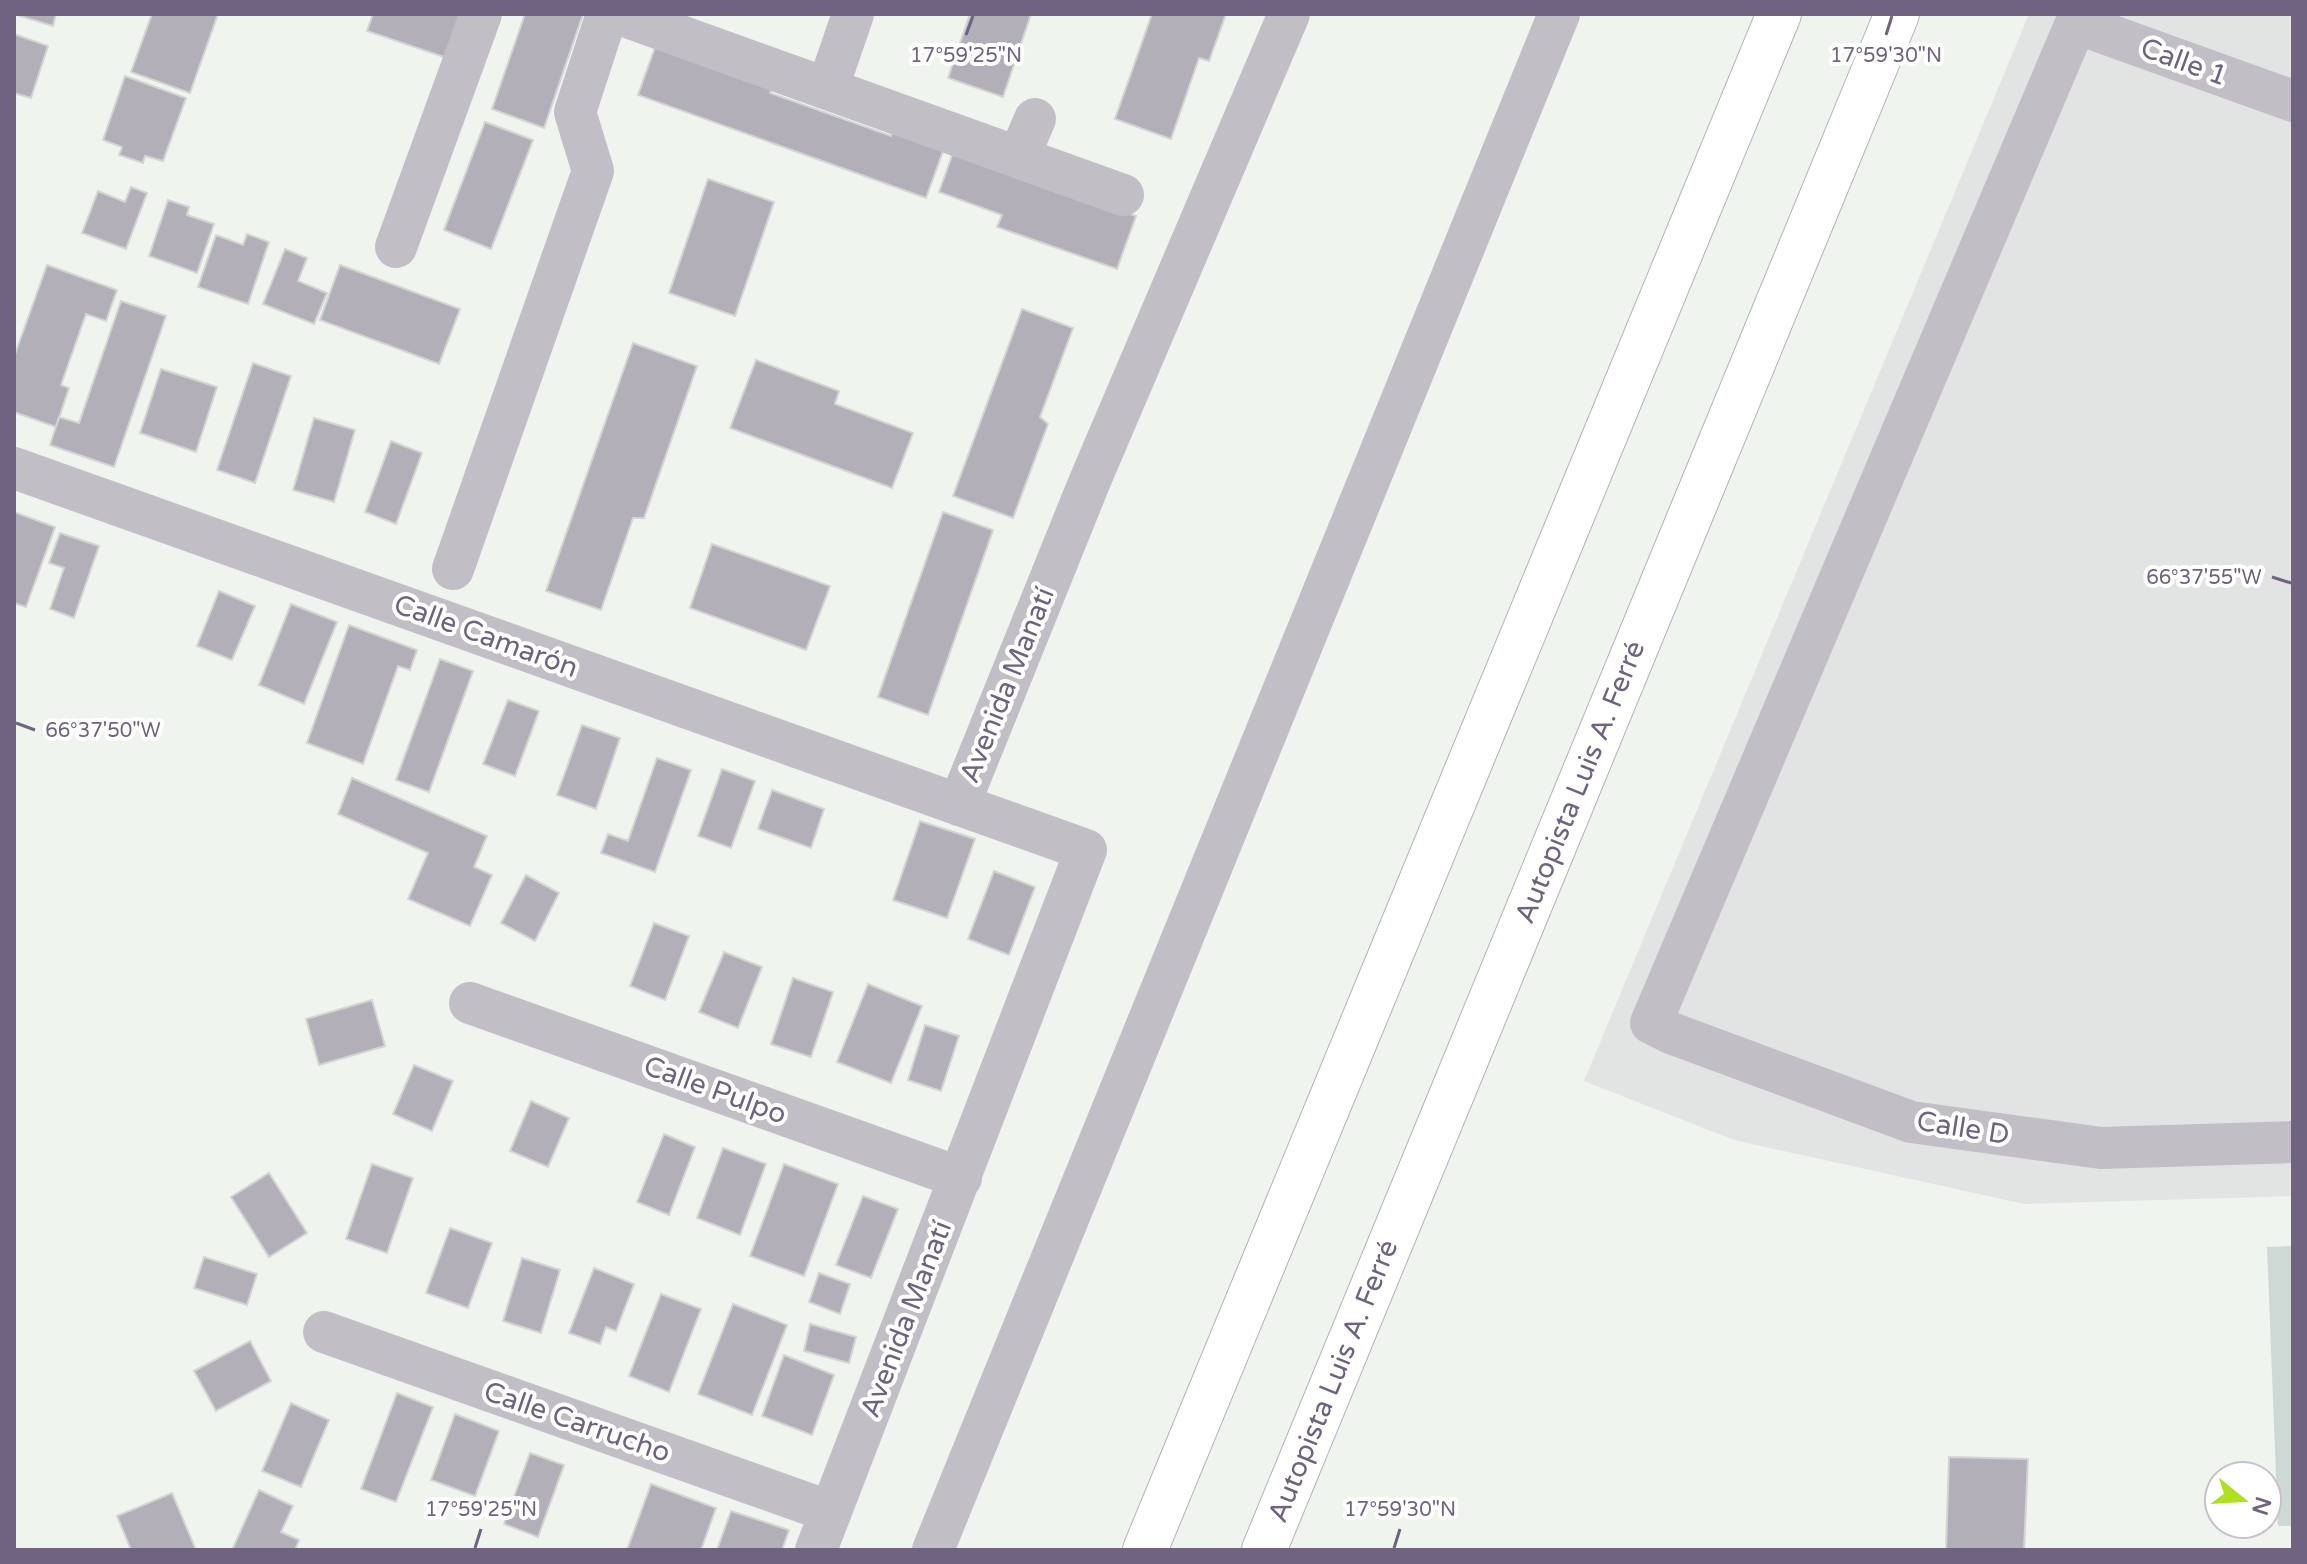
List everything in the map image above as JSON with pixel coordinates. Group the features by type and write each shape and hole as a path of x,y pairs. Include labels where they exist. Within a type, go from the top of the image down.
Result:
{"highway":[{"path":"1145,1550 1779,14"},
{"name":"Autopista Luis A. Ferré","path":"1264,1550 1897,14"}],"street":[{"path":"396,247 481,14"},
{"path":"453,569 593,171 575,112 607,14"},
{"path":"619,14 828,87 1027,137 1123,195"},
{"path":"828,87 853,14"},
{"name":"Avenida Manatí","path":"816,1550 1086,850 959,805 1089,483 1289,14"},
{"path":"933,1550 1559,14"},
{"name":"Calle 1","path":"1651,1023 2076,23 2293,101"},
{"name":"Calle Camarón","path":"14,468 959,805"},
{"name":"Calle Pulpo","path":"470,1003 961,1178"},
{"name":"Calle D","path":"1651,1023 1911,1122 2101,1148 2293,1142"},
{"name":"Calle Carrucho","path":"324,1332 831,1512"}],"shaded area":[{"path":"2029,14 2293,14 2293,1196 2024,1204 1734,1140 1584,1081"},
{"path":"2293,1246 2293,1526 2283,1526 2283,1460 2275,1460 2267,1247"}],"building":[{"path":"14,14 56,14 53,26"},
{"path":"152,14 218,14 190,93 131,72"},
{"path":"373,14 461,14 447,58 367,31"},
{"path":"525,14 583,14 544,128 492,109"},
{"path":"970,14 1031,14 1003,97 948,78"},
{"path":"1152,14 1226,14 1209,61 1199,58 1171,139 1115,119"},
{"path":"14,34 48,46 31,98 14,93"},
{"path":"658,39 775,81 770,93 891,136 895,121 947,140 926,198 638,95"},
{"path":"125,76 186,98 163,161 145,156 143,163 119,155 122,147 103,140"},
{"path":"485,122 533,140 491,249 444,230"},
{"path":"954,150 1136,216 1117,269 997,227 1002,215 939,192"},
{"path":"708,179 774,202 735,316 669,293"},
{"path":"131,187 147,193 126,249 82,233 98,191 125,202"},
{"path":"168,200 189,207 187,215 214,224 197,273 149,256"},
{"path":"247,234 269,242 248,304 198,287 216,235 243,245"},
{"path":"285,249 307,258 298,281 327,293 314,324 263,304"},
{"path":"47,265 117,290 106,321 86,314 61,385 69,388 56,427 14,412 14,357"},
{"path":"340,265 460,309 439,364 320,320"},
{"path":"121,301 166,316 114,467 50,445 59,417 79,423"},
{"path":"1022,309 1073,328 1040,417 1048,424 1013,518 953,496"},
{"path":"633,343 697,366 644,518 633,518 601,610 546,591"},
{"path":"756,360 839,391 835,404 913,433 892,488 730,428"},
{"path":"253,363 291,376 255,483 217,470"},
{"path":"161,369 217,387 196,452 140,433"},
{"path":"314,418 355,430 334,502 293,490"},
{"path":"391,441 422,453 396,524 365,512"},
{"path":"14,512 55,527 26,607 14,603"},
{"path":"943,512 993,530 928,715 878,697"},
{"path":"60,533 99,546 74,618 50,609 64,568 49,563"},
{"path":"712,544 830,586 806,650 690,608"},
{"path":"219,591 255,606 232,660 197,646"},
{"path":"291,604 337,622 304,704 259,685"},
{"path":"349,625 417,650 410,670 398,666 363,764 307,743"},
{"path":"440,659 473,671 429,792 396,780"},
{"path":"508,700 539,711 515,776 483,764"},
{"path":"582,725 620,738 596,809 557,795"},
{"path":"657,758 691,770 655,872 601,853 608,834 628,841"},
{"path":"722,769 755,781 731,848 698,836"},
{"path":"352,778 487,836 474,867 492,875 470,926 408,899 428,853 338,814"},
{"path":"772,790 824,809 811,848 758,829"},
{"path":"920,821 975,839 947,918 893,900"},
{"path":"994,871 1035,887 1009,955 968,939"},
{"path":"526,875 559,893 535,941 501,923"},
{"path":"654,923 689,936 665,1000 630,986"},
{"path":"724,952 762,967 738,1028 699,1012"},
{"path":"793,978 833,992 811,1057 771,1044"},
{"path":"868,984 922,1006 891,1083 837,1062"},
{"path":"372,1000 385,1046 319,1065 306,1019"},
{"path":"925,1025 959,1036 941,1091 908,1080"},
{"path":"414,1065 453,1081 432,1131 393,1114"},
{"path":"531,1101 569,1118 548,1167 510,1151"},
{"path":"664,1134 695,1147 669,1215 637,1202"},
{"path":"723,1148 766,1164 740,1235 697,1218"},
{"path":"372,1164 413,1178 387,1253 346,1239"},
{"path":"784,1164 838,1184 804,1276 750,1256"},
{"path":"269,1173 307,1233 269,1257 231,1197"},
{"path":"863,1196 898,1209 871,1278 836,1265"},
{"path":"450,1228 492,1243 468,1308 426,1293"},
{"path":"204,1257 257,1274 247,1305 194,1288"},
{"path":"522,1258 560,1270 541,1333 503,1321"},
{"path":"594,1268 634,1284 616,1331 606,1327 600,1344 569,1333"},
{"path":"819,1273 850,1284 840,1314 809,1302"},
{"path":"661,1294 701,1309 669,1392 629,1376"},
{"path":"733,1304 787,1325 752,1415 698,1394"},
{"path":"810,1324 856,1337 849,1363 804,1351"},
{"path":"250,1341 271,1381 216,1411 194,1371"},
{"path":"784,1355 834,1375 812,1435 762,1416"},
{"path":"397,1393 433,1407 396,1502 361,1489"},
{"path":"291,1403 329,1420 301,1487 262,1471"},
{"path":"455,1414 499,1431 475,1496 431,1480"},
{"path":"530,1453 564,1465 538,1537 504,1524"},
{"path":"1949,1457 2028,1459 2024,1550 1946,1550"},
{"path":"651,1484 716,1508 701,1550 627,1550"},
{"path":"259,1490 293,1506 281,1532 299,1540 295,1550 232,1550"},
{"path":"172,1493 196,1550 131,1550 117,1516"},
{"path":"731,1511 789,1530 782,1550 717,1550"}]}
